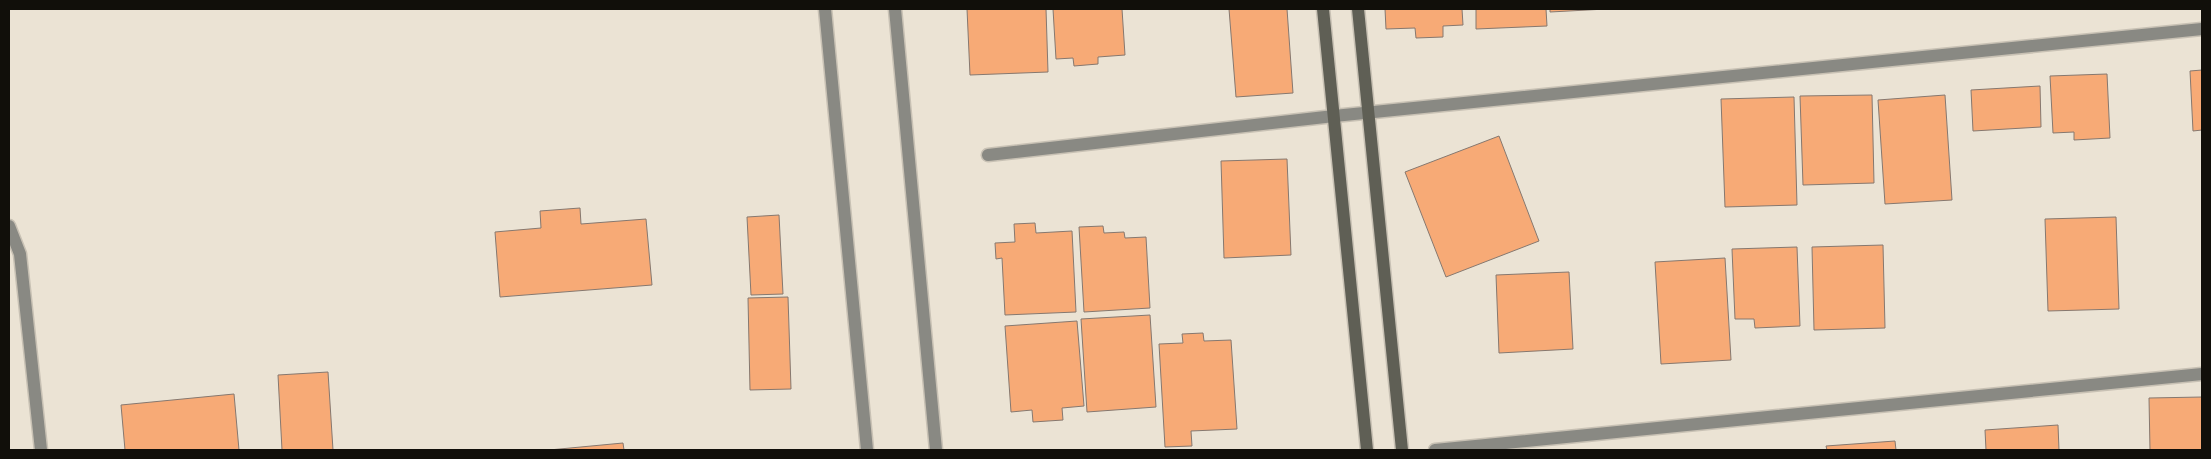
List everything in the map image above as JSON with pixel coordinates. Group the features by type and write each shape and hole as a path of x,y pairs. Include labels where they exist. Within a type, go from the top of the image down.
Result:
{"main road":[{"path":"1323,9 1367,450"},
{"path":"1358,9 1402,450"}],"street":[{"path":"826,9 867,450"},
{"path":"895,9 936,450"},
{"path":"988,154 1369,112 2202,29"},
{"path":"9,226 20,254 41,450"},
{"path":"1435,450 2202,374"}],"building":[{"path":"967,9 1046,9 1048,72 970,75"},
{"path":"1053,9 1122,9 1125,55 1098,57 1098,64 1074,66 1073,58 1056,59"},
{"path":"1229,9 1287,9 1293,93 1236,97"},
{"path":"1385,9 1462,9 1463,25 1443,26 1443,37 1416,38 1415,28 1386,29"},
{"path":"1476,9 1546,9 1547,26 1476,29"},
{"path":"1550,9 1606,9 1550,12"},
{"path":"2202,70 2202,130 2193,131 2190,71"},
{"path":"2107,74 2110,138 2074,140 2074,132 2053,133 2050,76"},
{"path":"2040,86 2041,127 1973,131 1971,90"},
{"path":"1872,95 1874,183 1803,185 1800,96"},
{"path":"1945,95 1952,200 1885,204 1878,100"},
{"path":"1794,97 1797,205 1725,207 1721,99"},
{"path":"1499,136 1539,241 1446,277 1405,172"},
{"path":"1287,159 1291,255 1224,258 1221,161"},
{"path":"580,208 581,224 646,219 652,285 500,297 495,232 541,228 540,211"},
{"path":"779,215 783,294 751,295 747,217"},
{"path":"2116,217 2119,309 2048,311 2045,219"},
{"path":"1035,223 1036,233 1072,231 1076,312 1005,315 1002,258 996,259 995,243 1015,242 1014,224"},
{"path":"1103,226 1104,233 1124,232 1125,238 1146,237 1150,308 1084,312 1079,227"},
{"path":"1883,245 1885,328 1814,330 1812,247"},
{"path":"1797,247 1800,326 1755,328 1754,319 1735,319 1732,249"},
{"path":"1725,258 1731,360 1661,364 1655,262"},
{"path":"1569,272 1573,349 1499,353 1496,275"},
{"path":"788,297 791,389 750,390 748,298"},
{"path":"1150,315 1156,407 1087,412 1081,319"},
{"path":"1077,321 1084,406 1062,408 1063,420 1033,422 1032,410 1011,412 1005,326"},
{"path":"1203,333 1204,341 1231,340 1237,429 1191,431 1192,446 1165,447 1159,344 1183,343 1182,334"},
{"path":"328,372 333,450 282,450 278,375"},
{"path":"234,394 239,450 125,450 121,405"},
{"path":"2202,397 2202,450 2150,450 2149,398"},
{"path":"2058,425 2059,450 1986,450 1985,430"},
{"path":"1895,441 1896,450 1827,450 1826,446"},
{"path":"623,443 624,450 549,450"}]}
